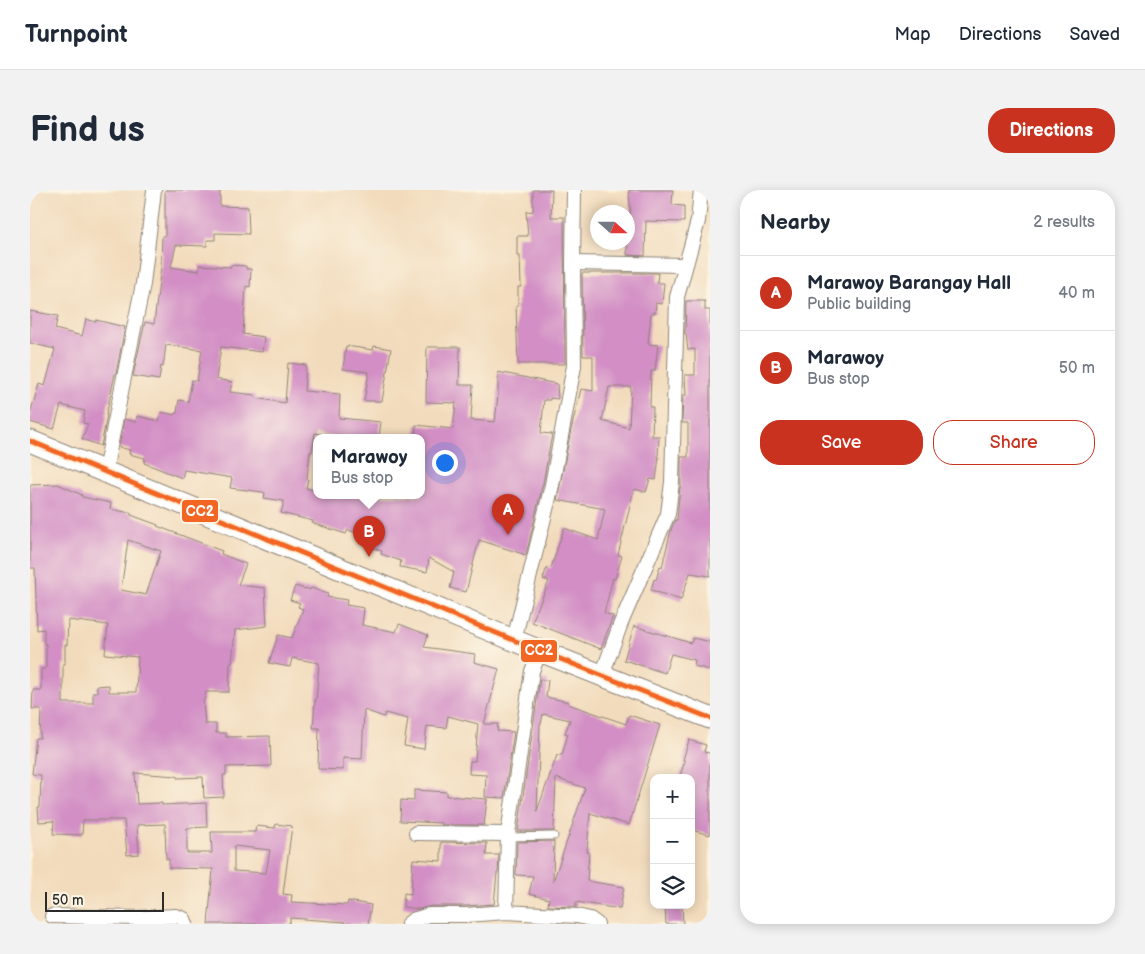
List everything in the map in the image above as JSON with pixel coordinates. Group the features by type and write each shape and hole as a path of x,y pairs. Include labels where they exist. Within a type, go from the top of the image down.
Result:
{"main road":[{"path":"30,441 540,651 710,718"}],"street":[{"path":"104,471 143,284 154,190"},
{"path":"514,640 552,485 574,366 574,190"},
{"path":"602,675 621,622 668,514 672,482 676,297 698,221 701,190"},
{"path":"573,263 685,265"},
{"path":"513,916 508,835 532,671 540,651"},
{"path":"416,833 508,835"},
{"path":"408,924 413,920 429,915 466,920 513,916 577,916 590,919 597,924"},
{"path":"52,916 136,918 176,916 184,919 186,924"}],"lane":[{"path":"508,835 554,836"}],"building":[{"path":"165,190 220,191 220,206 248,207 249,234 215,233 215,240 207,240 207,246 176,245 171,267 199,271 199,265 231,267 231,265 246,266 246,269 251,269 250,287 246,286 243,334 264,337 262,352 221,347 216,379 232,382 230,392 255,395 255,398 285,403 288,363 306,365 304,391 340,394 339,418 381,422 380,434 313,434 306,488 313,490 313,499 425,499 425,434 415,434 416,425 453,429 456,403 426,402 427,347 460,347 459,385 473,385 471,420 495,422 498,372 557,384 558,399 550,398 550,400 544,400 541,433 552,434 526,555 479,540 466,592 450,588 454,572 429,558 427,572 400,567 401,561 381,554 382,551 373,548 376,540 348,530 346,534 312,523 313,521 281,513 284,501 264,498 265,493 263,492 230,488 232,478 184,470 182,478 144,463 145,458 129,454 130,450 119,447 124,419 136,422 137,416 159,421 161,412 175,415 179,400 188,402 192,380 197,381 202,350 166,345 159,380 133,376 145,322 154,324 161,266 162,236 165,236"},
{"path":"533,190 552,190 551,217 564,217 565,364 518,364 516,306 518,306 518,287 521,287 520,256 517,256 517,236 528,236 526,212 533,211"},
{"path":"629,190 673,190 672,205 684,206 684,222 646,221 645,256 627,255 627,250 635,250 635,205 630,205"},
{"path":"582,273 658,273 657,283 664,283 662,304 656,303 655,313 651,313 648,344 658,345 655,371 651,371 650,407 653,407 652,436 659,436 656,480 650,479 646,492 634,489 618,555 622,556 615,579 613,578 604,613 613,616 601,649 532,622 549,581 543,579 547,567 551,568 564,528 598,540 605,509 557,500 581,389 593,391 593,356 583,356","holes":["609,387 631,387 629,428 602,421"]},
{"path":"686,301 705,301 705,310 710,310 710,576 690,573 681,600 651,590 660,566 662,567 671,530 675,520 677,520 681,487 681,457 688,457 688,423 682,423 683,395 686,395 685,375 695,375 695,349 688,350 685,334"},
{"path":"30,311 58,316 55,329 82,336 86,319 125,327 101,446 82,439 88,424 83,423 85,411 61,405 54,429 30,422 30,414 39,384 45,386 55,349 30,343"},
{"path":"346,346 373,350 374,346 391,349 382,401 364,401 369,372 343,369"},
{"path":"58,484 82,495 82,497 111,503 110,509 131,513 131,515 157,526 222,551 221,554 246,564 238,585 265,588 267,626 235,630 232,663 230,663 229,692 206,692 203,703 205,724 216,724 216,733 226,733 226,737 270,736 271,766 226,767 226,775 223,775 224,797 204,798 203,777 177,778 177,776 135,773 137,804 206,803 207,827 187,828 187,853 212,853 211,832 255,832 256,826 275,828 276,824 292,826 283,894 292,895 291,902 347,905 348,901 371,905 368,924 344,924 345,922 290,918 289,924 208,924 213,869 169,868 169,859 166,859 165,824 137,825 139,854 127,855 124,820 83,820 82,835 53,834 54,821 39,822 38,807 40,807 41,775 32,774 36,738 40,738 41,709 32,709 33,690 41,690 41,669 46,669 46,644 44,644 44,629 37,630 35,568 30,568 30,485","holes":["128,540 161,551 146,595 121,590","68,620 108,625 105,654 138,657 136,692 109,692 109,685 97,686 97,692 93,692 93,703 63,703 63,664 65,664 65,644 67,645","234,846 270,850 266,873 234,871"]},
{"path":"295,586 310,590 311,588 328,594 327,597 347,600 346,605 364,608 362,625 396,632 399,624 428,635 424,647 475,654 474,662 499,669 484,724 498,724 497,731 514,732 504,798 485,797 486,775 469,774 470,761 475,761 478,724 448,716 446,728 427,726 424,749 404,746 408,719 385,713 384,717 364,710 362,759 343,758 343,770 318,769 319,728 313,728 319,663 292,658 290,667 269,663 278,635 292,638 303,609 298,607 300,603 290,600"},
{"path":"634,626 691,643 693,638 710,642 710,670 694,666 695,660 671,654 665,673 624,660"},
{"path":"540,679 548,680 546,697 569,702 568,704 626,724 629,715 660,725 629,825 590,813 587,881 624,887 620,909 576,902 576,907 548,906 549,899 529,894 533,876 516,875 517,842 554,841 553,882 585,788 556,778 554,831 518,831","holes":["543,714 570,720 565,733 568,734 562,755 557,755 537,811 540,724"]},
{"path":"689,740 706,745 704,752 710,753 710,835 695,831 695,774 680,774 685,761 683,760"},
{"path":"414,790 447,792 447,796 487,799 484,825 441,825 441,823 400,821 401,800 414,801"},
{"path":"441,842 487,843 486,855 499,855 494,904 432,906 419,909 403,907 404,893 411,894 413,859 441,861"},
{"path":"665,909 682,909 683,924 666,924"}],"transit line":[{"name":"CC2","path":"30,441 540,651 710,718"}],"place":[{"name":"Marawoy Barangay Hall","path":"508,535"},
{"name":"Marawoy","path":"369,557"}]}
